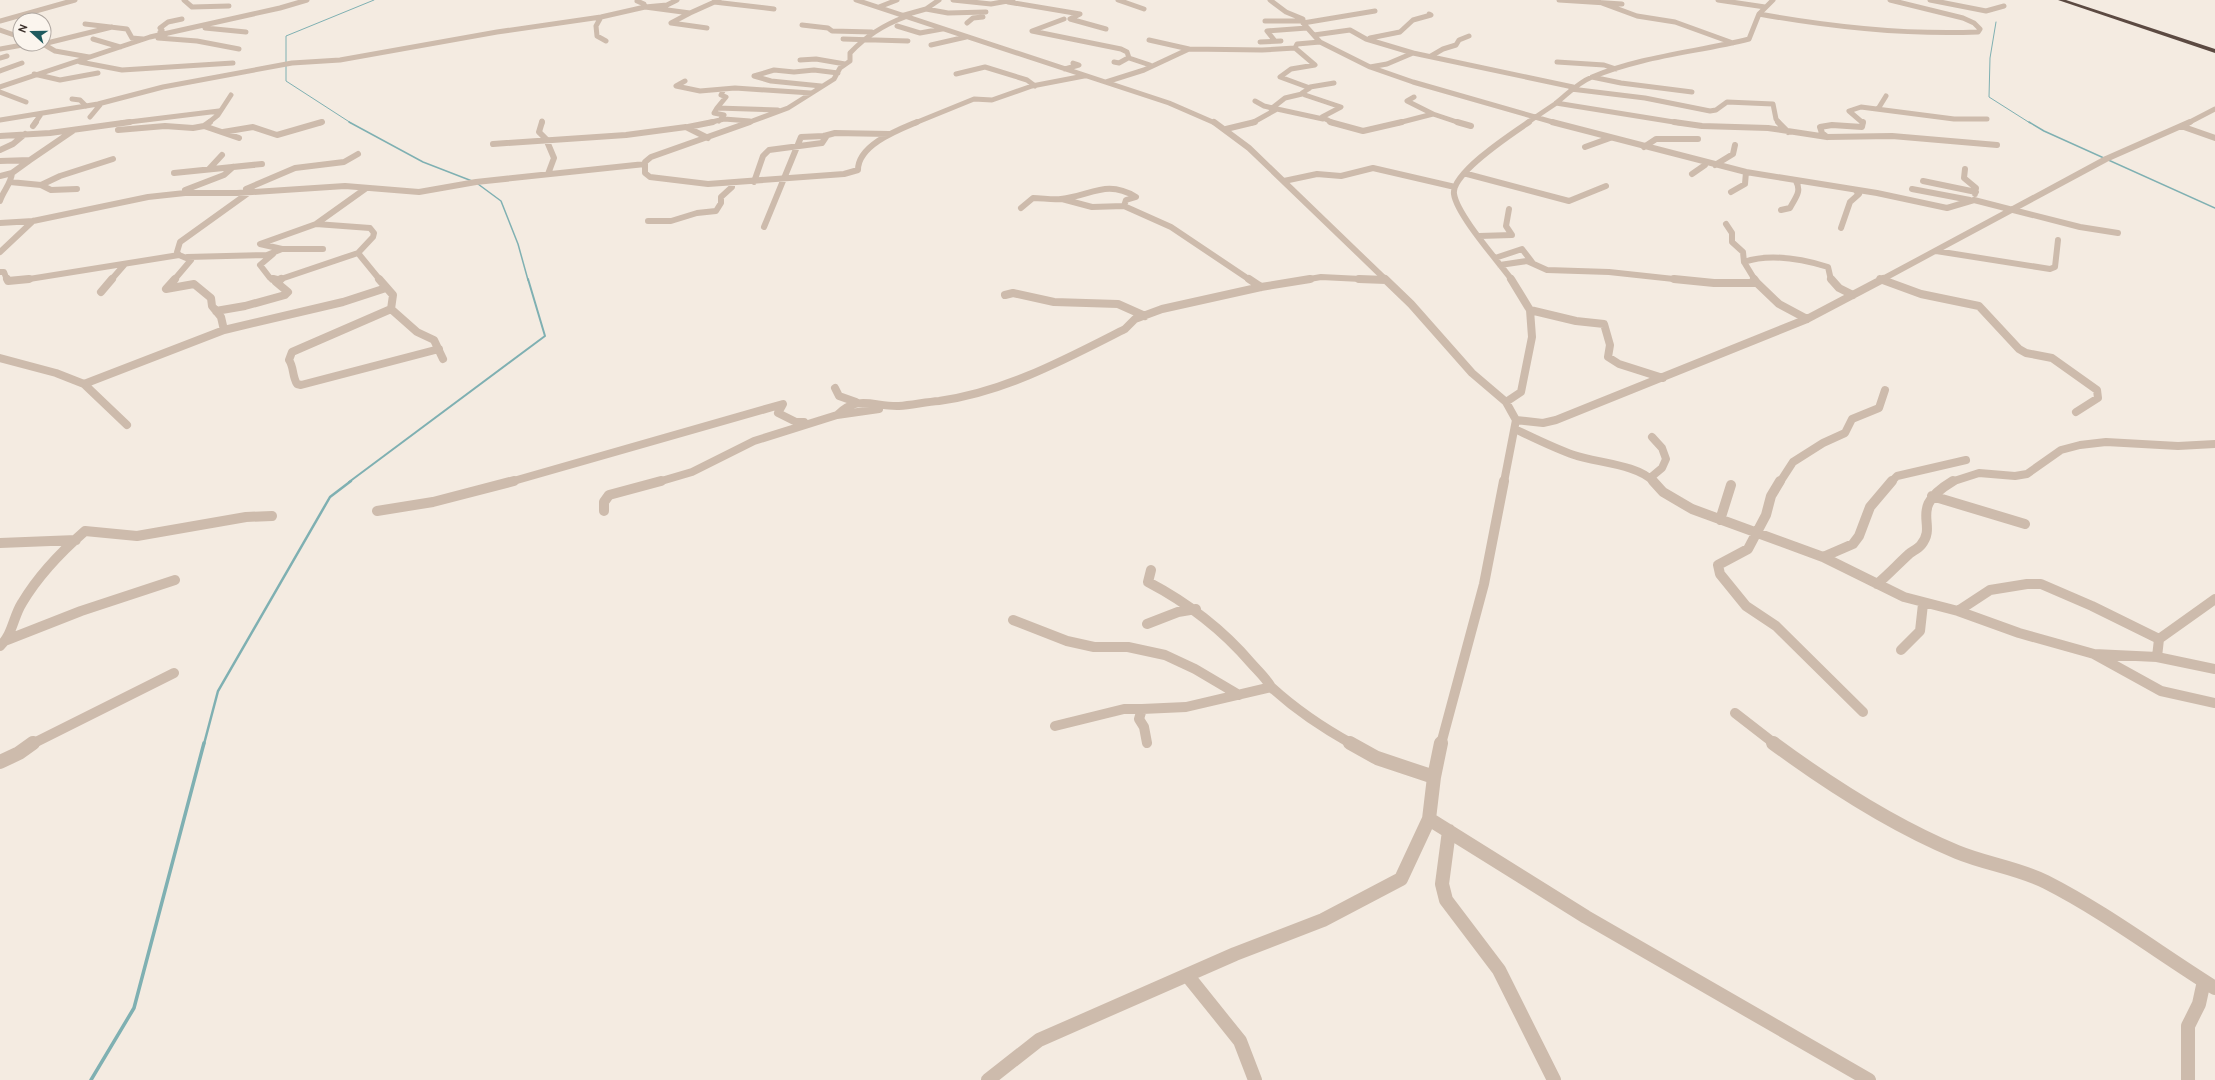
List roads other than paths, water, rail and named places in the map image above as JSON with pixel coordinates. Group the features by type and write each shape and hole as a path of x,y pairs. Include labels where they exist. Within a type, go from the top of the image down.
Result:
{"highway":[{"path":"2061,0 2215,50"},
{"path":"2069,0 2215,50"}],"street":[{"path":"0,21 56,8 73,2 74,0"},
{"path":"184,0 192,7 229,6 235,9"},
{"path":"227,0 229,6"},
{"path":"0,87 34,74 150,37 280,8 307,0"},
{"path":"0,120 98,104 163,87 292,63 348,58 497,32 601,17 645,7 668,5 677,0"},
{"path":"707,28 671,23 719,0"},
{"path":"856,0 1194,112 1226,129 1284,181 1411,304 1472,373 1506,402 1515,425 1484,584 1465,648 1434,777 1429,819 1401,880 1323,920 1187,975 1039,1040 988,1080"},
{"path":"878,7 897,0"},
{"path":"930,0 937,0"},
{"path":"937,0 926,9 884,24 872,32 850,54 850,61 840,68 834,79 783,110 708,138 651,157 645,162 645,173 650,178 708,184 785,180 844,174 858,170 858,164 867,150 889,134 961,102 974,99 992,100 1035,86 1085,76"},
{"path":"953,0 967,3 996,4 1010,1 1080,14 1081,15 1070,19 1106,29"},
{"path":"1118,0 1144,9"},
{"path":"1270,0 1286,12 1302,19 1304,24 1320,42 1370,67 1413,82 1610,138 1704,162 1746,172 1947,208 1955,208 1972,200 1976,192 1976,188 1964,179 1962,173 1964,169"},
{"path":"1558,0 1622,4"},
{"path":"1718,0 1765,7"},
{"path":"1506,402 1521,392 1532,337 1530,310 1515,284 1500,266 1458,207 1454,194 1455,187 1467,174 1478,158 1535,116 1556,103 1572,88 1592,77 1616,69 1679,52 1713,48 1749,39 1759,14 1773,0"},
{"path":"1759,14 1818,25 1950,33 1978,32 1980,29 1974,23 1963,18 1890,0"},
{"path":"1930,0 1986,10 2004,6"},
{"path":"637,1 644,4 645,7 690,13"},
{"path":"714,2 774,9"},
{"path":"1599,2 1637,16 1675,22 1734,43"},
{"path":"926,9 948,14 986,12 996,4"},
{"path":"683,12 695,11"},
{"path":"1275,41 1267,31 1375,11"},
{"path":"240,12 246,15"},
{"path":"967,23 973,18 988,15 986,12"},
{"path":"1366,39 1400,32 1413,20 1431,15 1429,14"},
{"path":"601,17 596,26 597,36 606,41"},
{"path":"166,34 160,32 162,30 160,28 168,22 182,19"},
{"path":"1064,19 1032,31 1121,49 1127,52 1128,58"},
{"path":"1265,21 1304,24"},
{"path":"85,24 127,29 132,38 143,39"},
{"path":"802,25 828,28 832,31 872,32"},
{"path":"198,26 246,32"},
{"path":"897,26 920,33 942,29"},
{"path":"52,42 112,27"},
{"path":"0,30 12,34"},
{"path":"1314,36 1347,30 1366,39 1413,53 1572,88 1668,102 1710,110 1716,110 1727,102 1773,104 1776,119 1788,132"},
{"path":"161,38 166,34"},
{"path":"1431,56 1443,49 1456,45 1459,40 1468,36"},
{"path":"150,37 197,41 239,49"},
{"path":"931,45 966,37"},
{"path":"93,39 120,47"},
{"path":"842,40 908,41"},
{"path":"1149,40 1189,49 1262,50 1320,42"},
{"path":"1260,42 1275,41 1296,46 1315,64 1291,69 1280,77 1310,88"},
{"path":"0,49 12,47"},
{"path":"52,49 91,57"},
{"path":"1106,82 1144,70 1150,65 1189,49"},
{"path":"1370,67 1387,64 1413,53"},
{"path":"0,58 7,56"},
{"path":"1114,62 1119,63 1128,58 1150,65"},
{"path":"800,60 816,59 845,64"},
{"path":"76,61 122,70 234,63"},
{"path":"1557,62 1604,63 1616,69"},
{"path":"0,71 22,63"},
{"path":"1065,69 1079,65 1073,63"},
{"path":"956,74 985,67 1027,80 1035,86"},
{"path":"821,86 771,81 754,76 774,70 794,72 814,70 838,73"},
{"path":"34,74 60,80 98,73"},
{"path":"1592,77 1622,83 1692,92"},
{"path":"0,80 14,82"},
{"path":"685,81 676,86 700,90 724,89 811,93"},
{"path":"1302,94 1310,88 1334,83"},
{"path":"719,121 724,115 714,113 726,97 721,95 724,89"},
{"path":"0,92 26,102"},
{"path":"1226,129 1254,122 1274,109 1282,99 1290,95 1302,94 1321,98 1341,107 1325,115 1322,118 1323,119"},
{"path":"204,126 218,115 219,111 231,95"},
{"path":"1878,109 1886,96"},
{"path":"1414,97 1406,101 1433,114 1471,126"},
{"path":"72,99 80,100 86,106"},
{"path":"1256,101 1274,109 1323,119 1363,131 1433,114"},
{"path":"1556,103 1702,126 1768,128 1827,137 1892,136 1997,145"},
{"path":"90,116 100,105 98,104"},
{"path":"717,108 732,107 783,110"},
{"path":"1827,137 1822,133 1820,127 1832,125 1862,127 1862,118 1849,111 1861,107 1954,119 1987,119"},
{"path":"1515,425 1543,423 1556,420 1807,320 1880,279 2013,210 2106,159 2181,126 2215,109"},
{"path":"0,136 75,129 219,111"},
{"path":"33,126 41,114"},
{"path":"0,132 15,118"},
{"path":"493,144 546,139 626,135 731,119 755,121"},
{"path":"542,121 539,132 546,139 554,158 548,174"},
{"path":"223,132 253,127 277,135 322,122"},
{"path":"118,130 165,126 193,128 204,126 238,138"},
{"path":"2181,126 2215,138"},
{"path":"686,127 695,130 708,138"},
{"path":"0,176 12,173 42,150 66,137 75,129"},
{"path":"764,226 785,180 801,137 824,136 835,133 889,134"},
{"path":"0,150 13,144 25,134"},
{"path":"754,182 763,156 769,150 822,143 826,137 824,136"},
{"path":"1585,147 1610,138"},
{"path":"1644,147 1656,139 1698,140"},
{"path":"1715,164 1732,154 1735,145"},
{"path":"237,193 295,168 344,162 358,154"},
{"path":"209,169 222,155"},
{"path":"41,185 60,176 112,159"},
{"path":"0,162 30,160"},
{"path":"1692,174 1704,166 1704,162"},
{"path":"174,173 262,164"},
{"path":"1,223 33,221 148,197 176,194 237,193 325,186 419,192 476,182 645,164"},
{"path":"176,194 220,177 233,167"},
{"path":"1284,181 1317,174 1341,176 1373,168 1455,187"},
{"path":"1731,192 1745,184 1746,172"},
{"path":"0,201 3,190 10,182 12,173"},
{"path":"1467,174 1569,201 1575,200 1606,186"},
{"path":"1781,210 1790,208 1798,196 1799,190 1796,181"},
{"path":"1923,181 1976,192"},
{"path":"10,182 41,185 51,190 77,189"},
{"path":"648,221 671,221 696,213 716,211 721,203 721,197 732,187 732,183"},
{"path":"1062,199 1106,187 1129,192 1136,197 1126,200 1124,206"},
{"path":"323,249 282,249 260,244 289,232 316,224 365,189"},
{"path":"1912,189 1972,200 2080,227 2118,233"},
{"path":"179,255 177,252 180,242 251,191"},
{"path":"1841,228 1842,222 1849,215 1850,202 1859,194 1856,191"},
{"path":"1021,208 1033,198 1062,199 1092,207 1124,206 1171,227 1205,247 1261,287"},
{"path":"1479,236 1512,234 1506,226 1509,209"},
{"path":"0,252 33,221"},
{"path":"282,249 273,254 260,265 270,278 277,280 358,253 373,237 374,233 370,228 316,224"},
{"path":"1726,224 1732,233 1732,242 1742,252 1744,262 1757,283 1771,299 1792,313 1807,320"},
{"path":"1936,250 2050,269 2055,267 2058,240"},
{"path":"1495,258 1522,249 1532,262"},
{"path":"358,253 368,268 379,278 392,295 393,302 390,309 292,352 289,360 292,364 293,378 297,384 301,385 439,350"},
{"path":"0,272 4,272 8,281 15,281 179,255 187,257 273,254"},
{"path":"187,257 191,260 166,288 194,284 211,298 212,306 221,317 224,330"},
{"path":"1744,262 1754,257 1828,267 1831,280 1835,286 1853,295"},
{"path":"1500,266 1524,261 1532,262 1546,270 1609,272 1714,283 1757,283"},
{"path":"101,292 125,264"},
{"path":"604,511 604,502 610,495 692,472 754,441 837,415 959,398 1046,369 1124,329 1135,319 1162,309 1261,287 1321,277 1386,280"},
{"path":"1880,279 1934,297 1981,307 2019,349 2026,353 2052,358 2096,390 2098,398 2076,412"},
{"path":"216,311 253,305 286,295 288,292 276,282 277,280"},
{"path":"84,384 224,330 343,302 386,288"},
{"path":"1005,296 1013,293 1054,302 1118,304 1145,316"},
{"path":"390,309 417,332 434,340 443,359"},
{"path":"1530,310 1558,315 1576,321 1604,324 1606,326 1610,345 1608,357 1619,364 1663,378"},
{"path":"0,358 56,373 84,384 127,425"},
{"path":"835,388 839,396 856,402 899,406"},
{"path":"1863,712 1781,631 1746,606 1720,574 1718,565 1745,552 1766,515 1771,496 1793,462 1823,443 1845,433 1850,428 1852,419 1879,408 1885,390"},
{"path":"837,415 844,408 856,402"},
{"path":"377,511 433,502 520,480 783,404 778,413 782,416 796,422 814,422"},
{"path":"1515,425 1574,455 1632,470 1650,478 1669,495 1692,509 1756,534 1823,557 1904,598 1922,604 1958,611 2019,633 2094,654 2157,657 2215,669"},
{"path":"1650,478 1664,466 1667,458 1662,446 1652,437"},
{"path":"1876,584 1896,569 1922,544 1926,530 1924,510 1932,496 1957,478 1971,473 1985,472 2007,475 2026,474 2036,470 2056,453 2079,445 2135,442 2174,446 2201,442 2215,444"},
{"path":"1823,557 1853,544 1859,536 1870,507 1882,491 1897,476 1966,460"},
{"path":"1720,520 1731,485"},
{"path":"1932,496 2025,524"},
{"path":"4,643 22,603 85,531 137,536 246,517 272,516"},
{"path":"0,543 76,540"},
{"path":"1151,570 1148,582 1196,609 1213,622 1271,687 1284,699 1329,731 1377,758 1434,777"},
{"path":"4,643 81,611 175,580"},
{"path":"1958,611 1990,590 2027,584 2041,584 2098,609 2159,639"},
{"path":"2157,657 2159,639 2215,599"},
{"path":"1901,650 1919,637 1922,632 1922,604"},
{"path":"1147,624 1178,612 1196,609"},
{"path":"1012,620 1067,641 1094,647 1128,647 1165,655 1195,669 1239,695"},
{"path":"2094,654 2161,691 2215,703"},
{"path":"0,762 19,753 34,742 174,673"},
{"path":"1055,726 1124,709 1186,707 1271,687"},
{"path":"1142,708 1139,719 1144,727 1147,743"},
{"path":"1735,713 1759,733 1863,802 1947,848 2018,870 2045,882 2142,938 2210,984 2188,1026 2188,1080"},
{"path":"1429,819 1586,917 1869,1080"},
{"path":"1449,831 1442,884 1446,900 1499,970 1554,1080"},
{"path":"1187,975 1240,1041 1255,1080"}],"waterway":[{"path":"351,123 286,81 286,36 374,0"},
{"path":"1996,22 1990,58 1989,97 2030,123"},
{"path":"349,122 423,162 472,181"},
{"path":"2029,122 2044,131 2215,208"},
{"path":"478,184 501,201 518,244 528,280"},
{"path":"349,482 545,336 528,279"},
{"path":"204,744 218,691 330,497 351,481"},
{"path":"91,1080 134,1008 204,743"}]}
